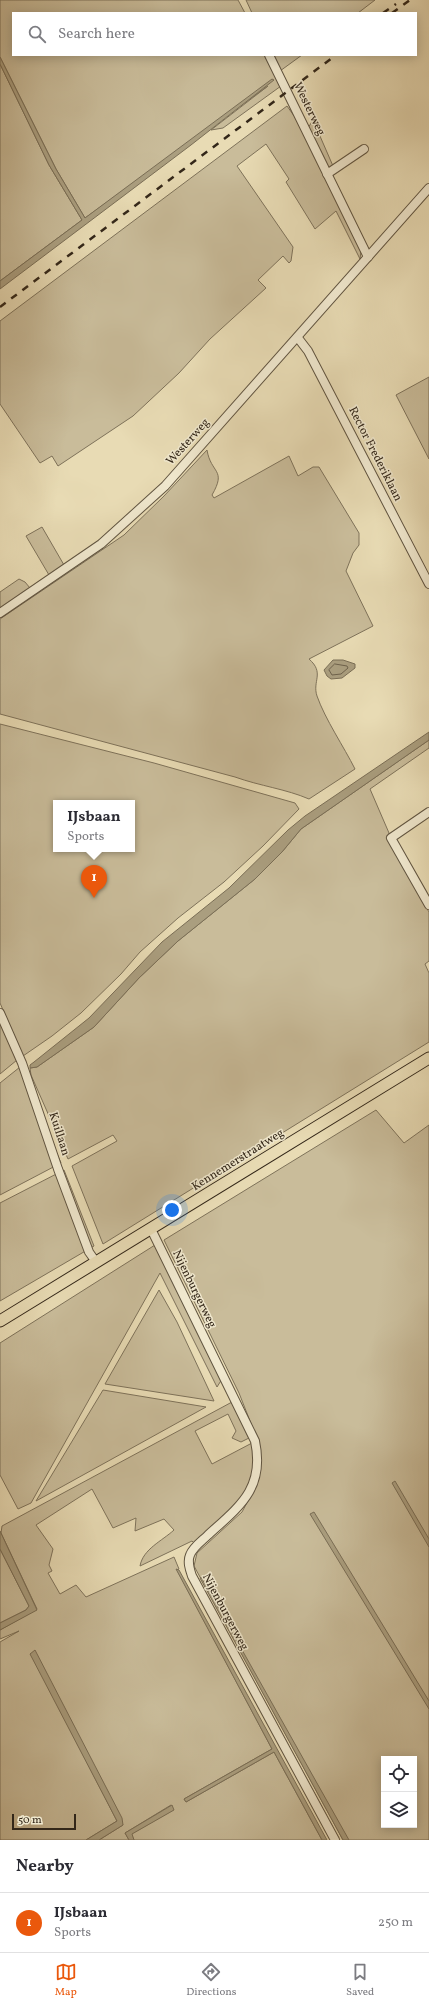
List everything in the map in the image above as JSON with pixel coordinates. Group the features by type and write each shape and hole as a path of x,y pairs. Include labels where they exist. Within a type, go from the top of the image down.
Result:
{"main road":[{"name":"Kennemerstraatweg","path":"0,1321 429,1058"}],"street":[{"name":"Westerweg","path":"269,56 368,257"},
{"path":"327,174 364,149"},
{"name":"Westerweg","path":"0,613 101,544 165,486 298,338 429,188"},
{"name":"Rector Frederiklaan","path":"298,338 308,351 429,584"},
{"path":"429,812 391,838 429,905"},
{"name":"Kuillaan","path":"0,1012 22,1063 58,1169 89,1252 96,1262"},
{"name":"Nijenburgerweg","path":"151,1229 255,1441 257,1451 257,1470 253,1486 241,1504 193,1550 188,1561 192,1576 335,1840"}],"shaded area":[{"path":"0,0 238,0 244,12 12,12 12,56 266,56 281,86 223,128 211,130 268,86 85,218 56,169 0,57"},
{"path":"246,0 375,0 359,12 252,12"},
{"path":"273,56 301,56 280,71"},
{"path":"0,64 49,165 82,220 0,281"},
{"path":"287,106 297,120 361,251 360,259 336,211 315,229 286,182 289,179 266,144 237,166 293,247 291,261 289,263 283,256 258,280 266,288 210,339 179,373 133,416 58,466 52,456 40,463 0,404 0,321"},
{"path":"313,120 333,166 327,169 308,128"},
{"path":"429,377 429,459 396,395"},
{"path":"207,450 209,458 218,476 216,487 212,495 214,498 289,456 298,476 313,467 319,467 359,533 359,545 353,553 346,571 373,626 309,659 314,664 317,673 316,691 320,705 355,769 309,799 235,777 0,714 0,619 124,535 164,496"},
{"path":"42,527 64,565 49,575 26,536"},
{"path":"19,579 25,582 30,588 0,609 0,592"},
{"path":"0,724 154,763 295,803 299,809 263,846 224,882 178,918 140,952 121,974 81,1013 52,1036 23,1056 0,1003"},
{"path":"429,740 429,748 370,789 389,833 388,840 429,912 429,961 425,964 429,973 429,1042 103,1244 72,1166 117,1141 113,1135 68,1159 31,1075 30,1068 37,1067 94,1027 139,978 178,941 255,879 282,852 301,829"},
{"path":"0,1020 17,1060 0,1074"},
{"path":"20,1067 61,1163 0,1195 0,1083"},
{"path":"376,1110 404,1143 429,1125 429,1840 343,1840 194,1566 197,1553 242,1512 255,1488 252,1426 239,1393 164,1240"},
{"path":"64,1170 94,1246 0,1301 0,1203"},
{"path":"155,1245 222,1379 217,1387 160,1273 31,1503 18,1509 0,1475 0,1343"},
{"path":"159,1290 177,1322 214,1401 105,1384"},
{"path":"103,1390 206,1407 36,1501"},
{"path":"232,1402 249,1438 241,1442 232,1438 236,1431 228,1414 195,1431 212,1464 252,1443 255,1459 253,1474 248,1488 240,1501 195,1544 192,1541 140,1566 149,1550 174,1530 164,1519 135,1531 136,1518 113,1528 92,1489 36,1525 53,1549 49,1565 52,1571 48,1573 60,1594 76,1585 86,1597 174,1557 179,1569 177,1570 272,1749 184,1799 186,1802 274,1752 322,1840 134,1840 131,1834 173,1810 171,1805 125,1833 129,1840 99,1840 123,1825 31,1653 117,1821 86,1840 0,1840 0,1642 19,1631 0,1639 0,1630 37,1609 1,1533 2,1526"},
{"path":"0,1549 29,1606 26,1610 0,1623"}],"water":[{"path":"0,57 56,169 85,218 272,79 274,80 191,145 0,289 0,281 82,220 49,165 0,64"},
{"path":"333,660 343,660 355,664 355,668 342,678 331,679 327,676 324,670"},
{"path":"429,732 429,740 301,829 282,852 255,879 178,941 139,978 94,1027 37,1067 30,1068 30,1065 89,1018 162,942 229,888 288,830 305,816"},
{"path":"395,1481 429,1539 429,1547 392,1483"},
{"path":"314,1512 429,1701 429,1709 310,1514"},
{"path":"0,1531 37,1610 0,1630 0,1623 26,1610 29,1606 0,1549"},
{"path":"176,1569 179,1570 327,1840 322,1840 274,1752 186,1802 184,1799 272,1749"},
{"path":"201,1577 349,1840 343,1840 200,1578"},
{"path":"35,1650 122,1818 123,1825 99,1840 86,1840 117,1821 30,1654"},
{"path":"172,1805 174,1810 132,1834 134,1840 129,1840 125,1833"}],"railway":[{"path":"393,12 410,0"},
{"path":"384,12 396,4"},
{"path":"0,307 335,56"}],"place":[{"name":"IJsbaan","path":"94,898"}]}
